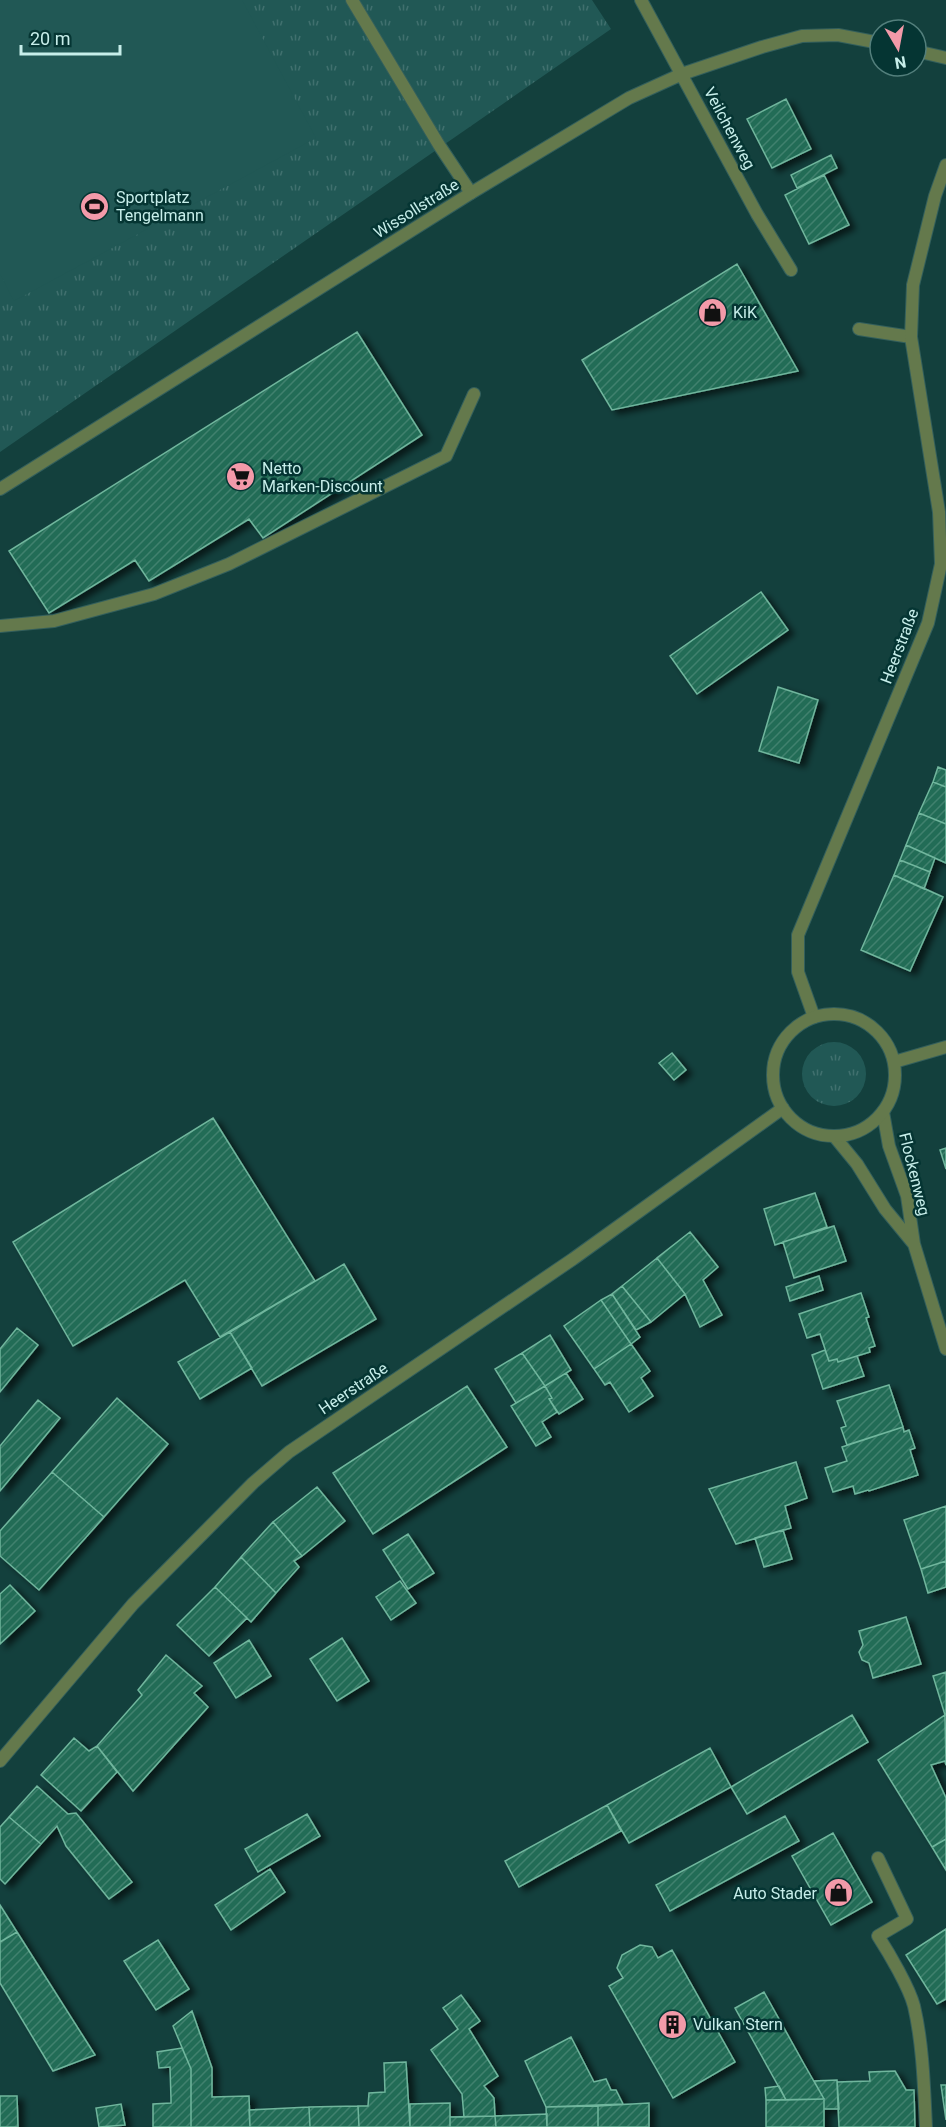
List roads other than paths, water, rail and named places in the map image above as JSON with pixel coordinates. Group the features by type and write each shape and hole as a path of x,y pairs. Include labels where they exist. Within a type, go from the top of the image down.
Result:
{"street":[{"path":"352,0 439,145 471,193"},
{"name":"Veilchenweg","path":"641,0 757,214 791,270"},
{"name":"Wissollstraße","path":"0,489 471,193 629,98 682,74 802,36 838,35 868,41"},
{"path":"928,54 946,58"},
{"name":"Heerstraße","path":"814,1017 798,972 798,935 928,622 941,564 939,512 911,337 913,285 935,196 946,165"},
{"path":"859,329 911,337"},
{"path":"0,626 54,621 143,597 229,564 446,456 474,394"},
{"path":"831,1014 863,1021 877,1031 888,1046 894,1062 895,1080 892,1097 883,1112 869,1125 853,1133 834,1136 814,1133 796,1123 783,1108 775,1092 773,1073 776,1055 785,1039 798,1026 814,1017 831,1014"},
{"path":"894,1062 946,1047"},
{"name":"Heerstraße","path":"0,1761 133,1604 253,1483 289,1452 573,1259 783,1108"},
{"name":"Flockenweg","path":"883,1112 889,1146 907,1196 914,1244 946,1348"},
{"name":"Flockenweg","path":"834,1136 857,1164 885,1209 914,1244"},
{"path":"878,1858 907,1919 878,1935 914,2004 922,2062 926,2127"}],"place":[{"name":"Sportplatz Tengelmann","path":"95,206"},
{"name":"KiK","path":"712,312"},
{"name":"Netto Marken-Discount","path":"241,477"},
{"name":"Auto Stader","path":"838,1893"},
{"name":"Vulkan Stern","path":"672,2024"}]}
